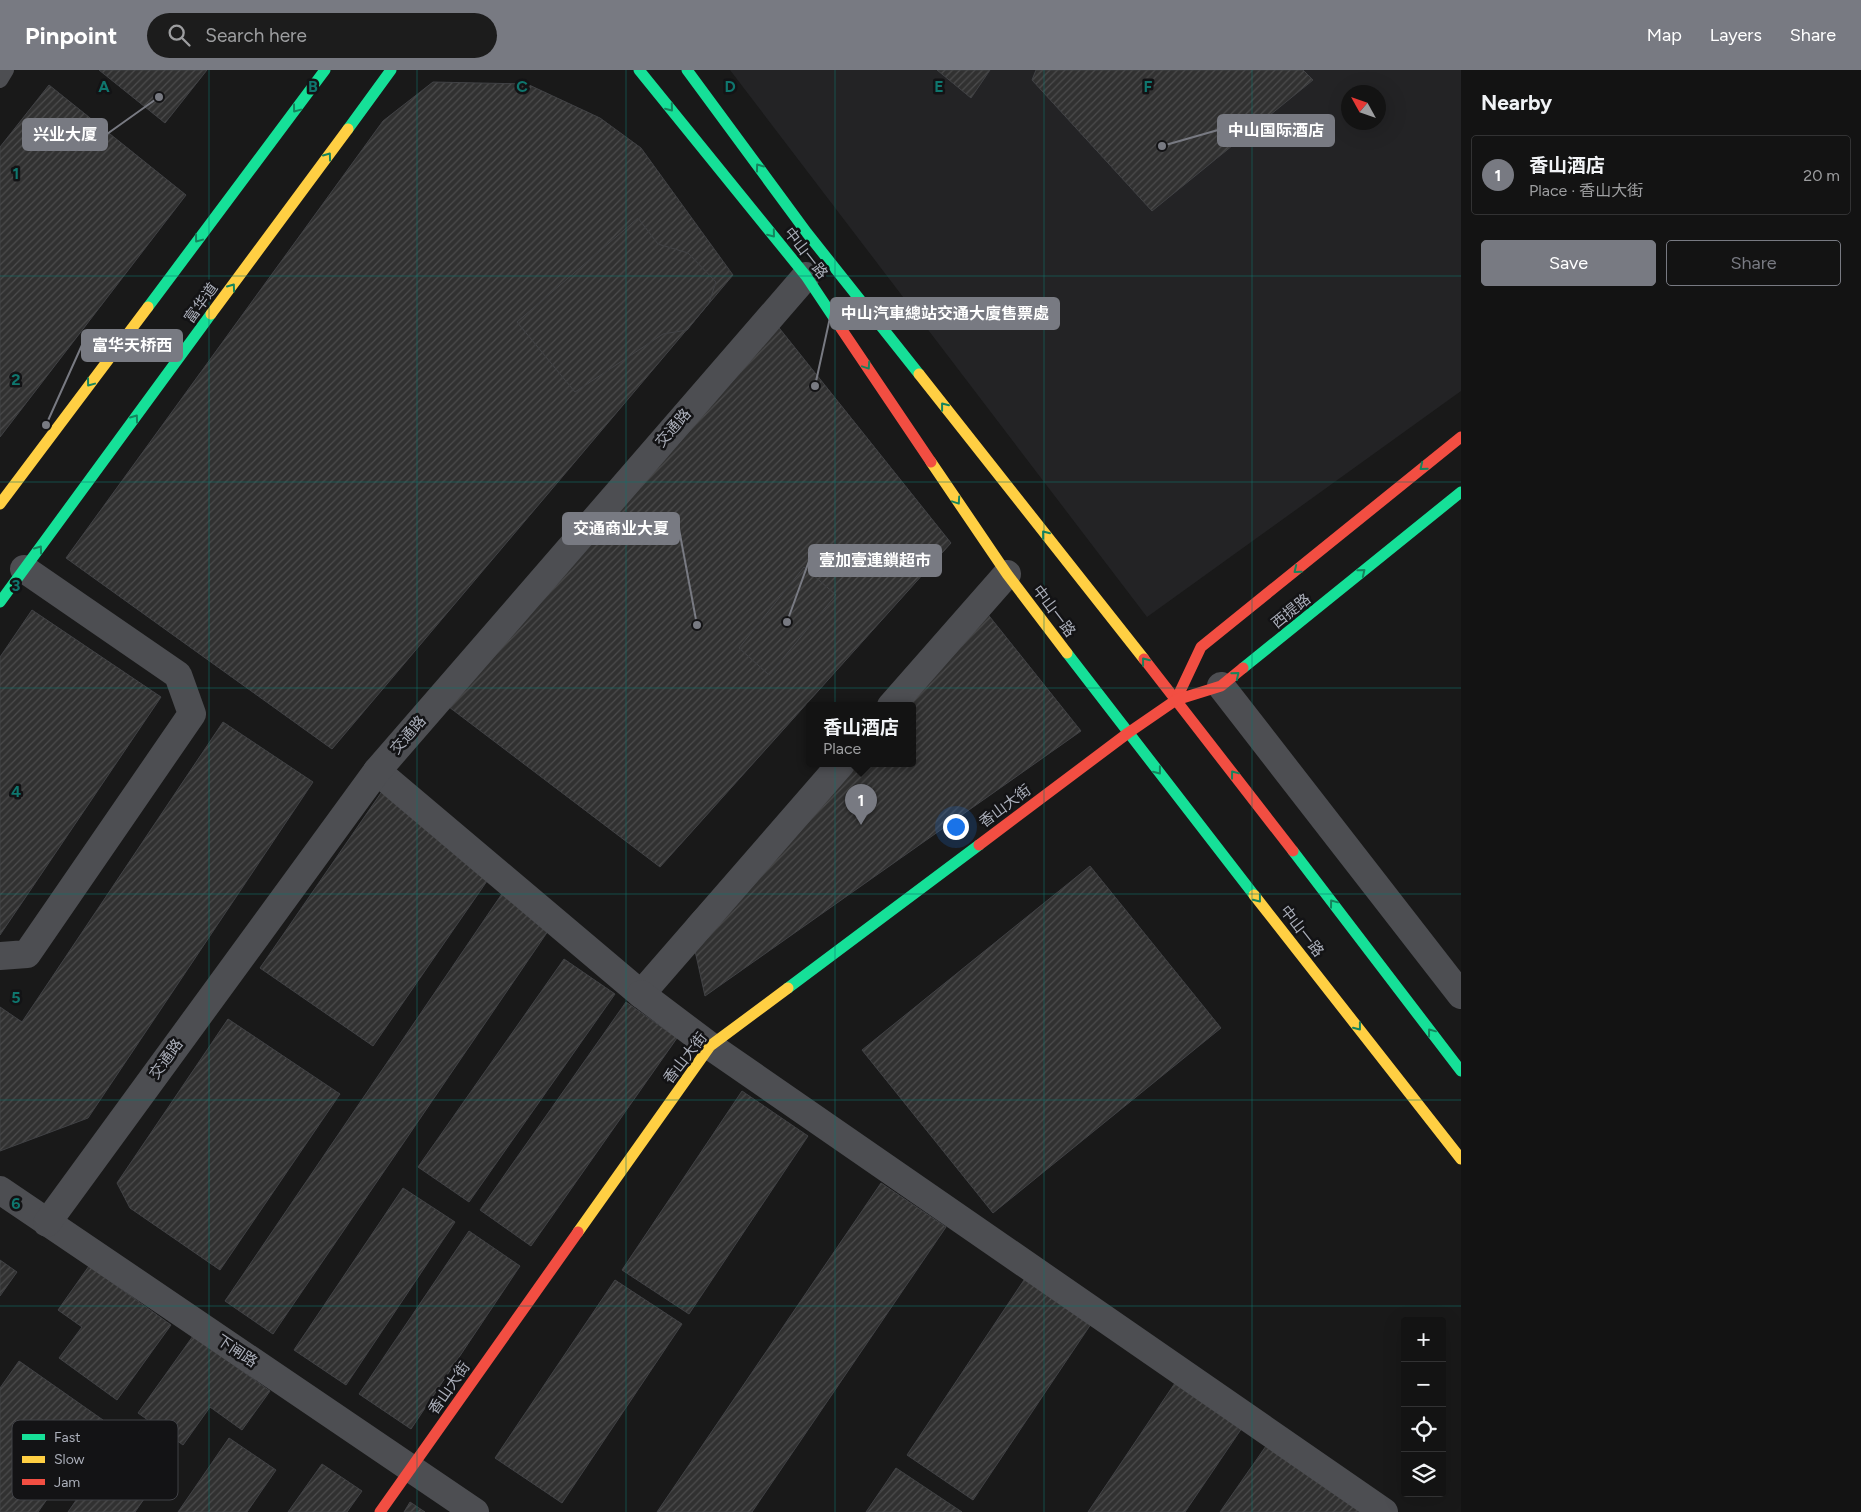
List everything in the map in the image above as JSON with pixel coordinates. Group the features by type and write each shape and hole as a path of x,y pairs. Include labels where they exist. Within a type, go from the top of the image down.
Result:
{"main road":[{"path":"0,504 325,70"},
{"name":"富华道","path":"0,602 391,70"},
{"name":"中山一路","path":"639,70 806,276 1006,574 1461,1159"},
{"name":"中山一路","path":"687,70 807,233 1176,700 1461,1071"},
{"path":"1176,700 1201,647 1461,437"},
{"name":"西提路","path":"1128,733 1176,700 1222,686 1461,492"},
{"name":"香山大街","path":"380,1512 710,1046 1128,733"}],"street":[{"name":"交通路","path":"47,1223 377,771 806,276"},
{"path":"0,956 27,954 192,714 178,675 24,568"},
{"path":"894,702 1006,574"},
{"path":"1222,686 1461,995"},
{"path":"641,994 838,767"},
{"path":"377,771 641,994 710,1046 1384,1512"},
{"name":"下闸路","path":"0,1190 475,1512"}],"lane":[{"path":"0,80 6,70"}],"shaded area":[{"path":"730,70 1461,70 1461,391 1147,617"}],"building":[{"path":"99,70 207,70 165,123"},
{"path":"937,70 990,70 971,98"},
{"path":"1036,70 1303,70 1313,80 1152,211 1032,80"},
{"path":"433,82 527,84 600,118 641,148 733,275 332,749 66,558 383,121"},
{"path":"49,85 186,195 0,437 0,147"},
{"path":"638,218 658,244 688,253 716,282 709,303 687,330 663,334 575,392 517,322"},
{"path":"772,319 951,543 808,702 806,702 806,704 660,867 449,707"},
{"path":"804,567 836,595 769,675 739,648"},
{"path":"978,602 1081,731 705,996 688,919 827,767 916,767 916,702 887,702"},
{"path":"32,610 161,697 0,935 0,657"},
{"path":"223,722 313,782 88,1118 0,1151 0,1007 22,1022"},
{"path":"383,790 496,868 373,1046 260,968"},
{"path":"1090,866 1221,1028 993,1213 862,1050"},
{"path":"512,879 561,912 273,1334 225,1301"},
{"path":"564,959 615,994 469,1202 418,1167"},
{"path":"626,1002 677,1038 531,1246 480,1210"},
{"path":"228,1019 340,1094 220,1270 130,1208 117,1183"},
{"path":"742,1091 808,1136 689,1314 622,1270"},
{"path":"881,1183 946,1227 752,1512 657,1512"},
{"path":"403,1188 455,1222 346,1385 294,1350"},
{"path":"469,1231 520,1266 411,1429 359,1394"},
{"path":"0,1260 17,1272 0,1296"},
{"path":"89,1266 171,1325 117,1400 59,1358 82,1327 58,1310"},
{"path":"1026,1277 1093,1321 973,1500 907,1455"},
{"path":"615,1280 682,1324 562,1503 495,1458"},
{"path":"193,1336 270,1391 242,1430 210,1407 183,1445 178,1441 178,1420 148,1420 138,1413"},
{"path":"19,1361 103,1420 12,1420 12,1500 46,1500 38,1512 0,1512 0,1388"},
{"path":"1177,1380 1244,1425 1185,1512 1088,1512"},
{"path":"229,1438 276,1470 247,1512 178,1512"},
{"path":"1266,1446 1361,1512 1220,1512"},
{"path":"322,1464 362,1491 347,1512 288,1512"},
{"path":"896,1468 962,1512 866,1512"},
{"path":"76,1500 143,1500 135,1512 68,1512"},
{"path":"410,1502 425,1512 404,1512"}],"traffic: fast":[{"path":"148,307 325,70"},
{"path":"348,129 391,70"},
{"path":"639,70 806,276 838,324"},
{"path":"687,70 807,233 919,374"},
{"path":"0,602 211,314"},
{"path":"1243,668 1461,492"},
{"path":"1067,653 1254,895"},
{"path":"788,988 979,845"},
{"path":"1293,851 1461,1071"}],"traffic: slow":[{"path":"211,314 348,129"},
{"path":"0,504 148,307"},
{"path":"919,374 1144,659"},
{"path":"931,462 1007,574 1067,653"},
{"path":"1254,895 1461,1159"},
{"path":"578,1232 710,1046 788,988"}],"traffic: jam":[{"path":"838,324 931,462"},
{"path":"1176,700 1201,647 1461,437"},
{"path":"1144,659 1293,851"},
{"path":"979,845 1128,733 1176,700 1221,686 1243,668"},
{"path":"380,1512 578,1232"}],"place":[{"name":"兴业大厦","path":"159,97"},
{"name":"中山国际酒店","path":"1162,146"},
{"name":"中山汽車總站交通大廈售票處","path":"815,386"},
{"name":"富华天桥西","path":"46,425"},
{"name":"壹加壹連鎖超市","path":"787,622"},
{"name":"交通商业大夏","path":"697,625"},
{"name":"香山酒店","path":"861,825"}]}
